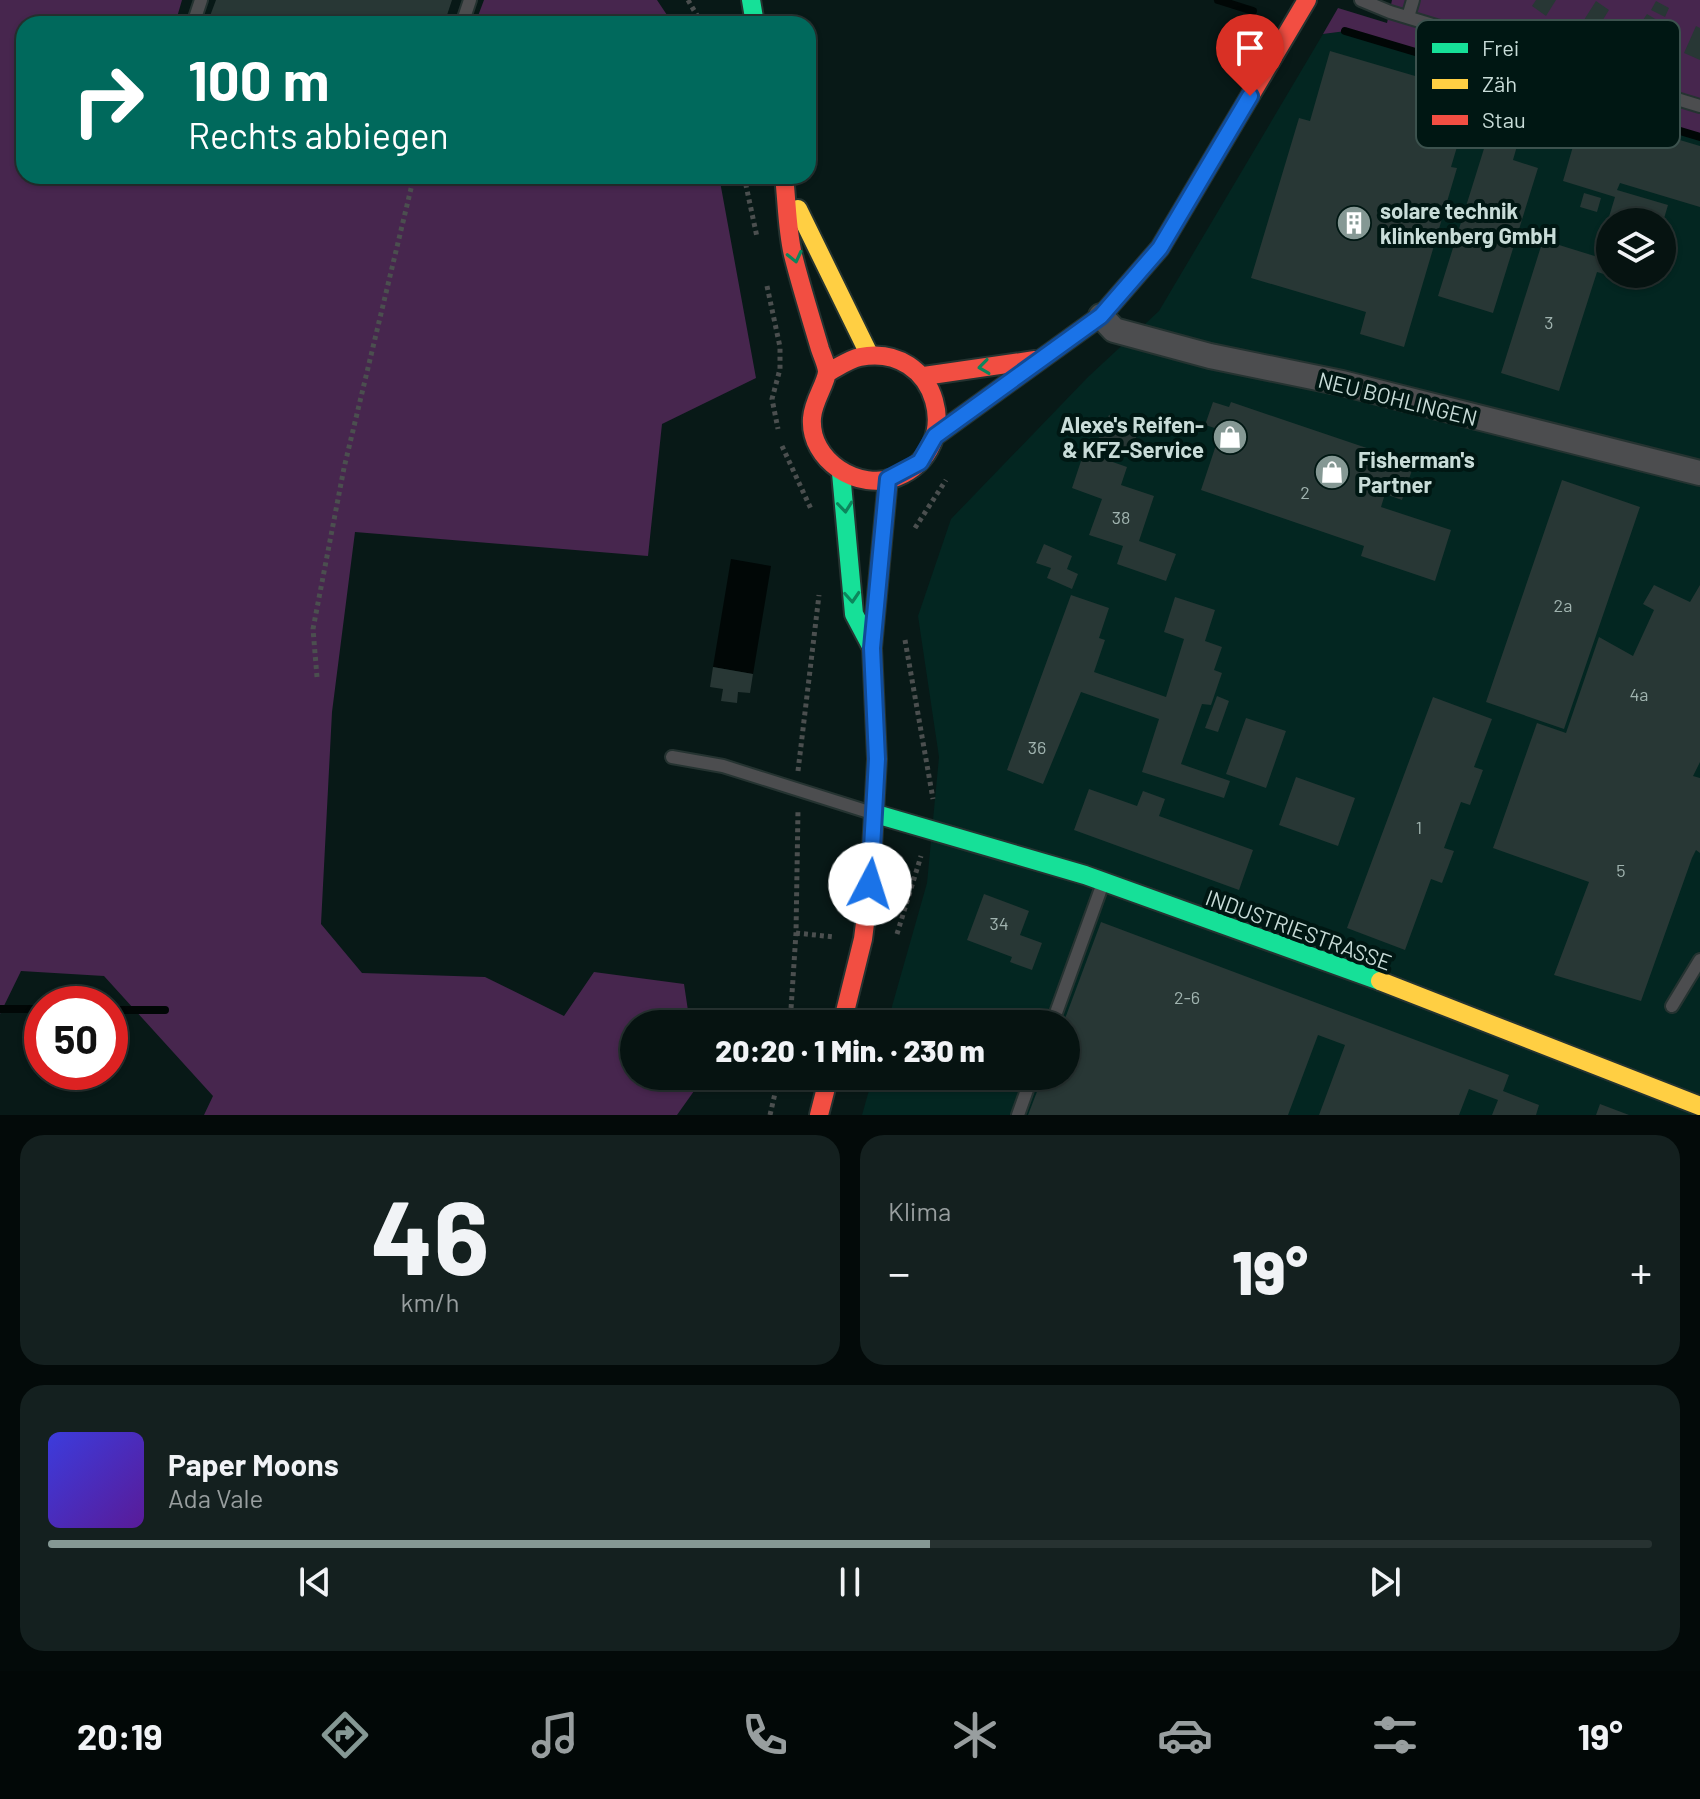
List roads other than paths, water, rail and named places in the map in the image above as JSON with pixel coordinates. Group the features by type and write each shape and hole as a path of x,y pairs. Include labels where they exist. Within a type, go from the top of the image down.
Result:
{"main road":[{"path":"935,436 935,397 924,376 911,364 891,355 868,352 845,359 827,373 813,394 809,414 813,439 827,461 841,473 870,481 888,479 920,462 935,436 1101,316 1160,248 1307,0"},
{"path":"785,184 792,252 827,373"},
{"path":"787,184 840,300 868,352"},
{"path":"924,376 1043,358"},
{"path":"841,473 854,614 872,648"},
{"path":"845,1010 863,939 876,814 872,648 888,479"},
{"name":"INDUSTRIESTRASSE","path":"876,814 993,845 1103,883 1271,943 1700,1106"},
{"path":"819,1115 825,1090"}],"street":[{"name":"NEU BOHLINGEN","path":"1101,316 1114,330 1210,356 1342,383 1700,473"}],"lane":[{"path":"1361,0 1418,20"},
{"path":"1408,17 1413,0"},
{"path":"1680,100 1700,106"},
{"path":"672,757 723,766 876,814"},
{"path":"1057,1010 1103,883"},
{"path":"1672,1006 1700,960"},
{"path":"1018,1115 1027,1090"}],"waterway":[{"path":"1218,0 1253,11"},
{"path":"1345,31 1416,52"},
{"path":"1680,131 1700,137"},
{"path":"0,1009 24,1009"},
{"path":"128,1010 165,1010"}],"place":[{"name":"solare technik klinkenberg GmbH","path":"1354,223"},
{"name":"Alexe's Reifen- & KFZ-Service","path":"1230,437"},
{"name":"Fisherman's Partner","path":"1332,472"}]}
